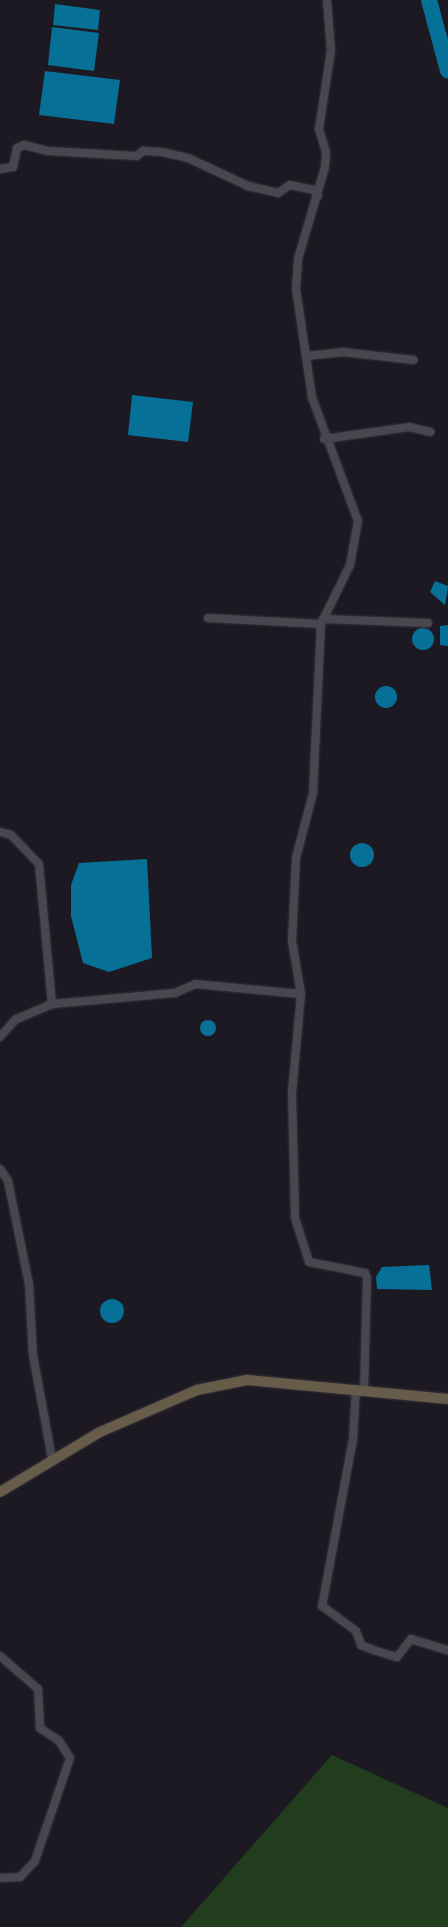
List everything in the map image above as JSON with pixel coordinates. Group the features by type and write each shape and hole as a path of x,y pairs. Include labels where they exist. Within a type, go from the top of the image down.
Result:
{"street":[{"path":"327,0 331,51 319,129 326,152 318,196 298,267 296,289 306,356 324,439 358,521 350,565 322,622 313,794 296,858 292,941 300,994 292,1093 295,1218 309,1262 365,1272 367,1278 360,1389 353,1439 322,1606 356,1631 361,1645 376,1651 396,1657 411,1639 448,1650"},
{"path":"0,169 13,167 19,145 137,156 143,151 162,152 188,158 248,186 278,193 290,185 314,190 318,196"},
{"path":"306,356 342,352 414,360"},
{"path":"324,439 409,427 430,432"},
{"path":"208,618 428,623"},
{"path":"0,832 11,835 39,864 52,1004"},
{"path":"0,1037 16,1019 52,1004 175,993 195,984 300,994"},
{"path":"0,1169 8,1181 29,1284 33,1355 52,1459"},
{"path":"0,1492 52,1459 100,1432 197,1390 247,1380 360,1389 448,1399"},
{"path":"0,1656 38,1689 40,1728 59,1741 70,1758 35,1861 20,1877 0,1878"}],"green space":[{"path":"332,1755 448,1808 448,1927 181,1927"}],"water":[{"path":"55,4 100,10 98,30 53,25"},
{"path":"52,27 99,33 94,71 48,65"},
{"path":"45,71 120,80 114,124 39,115"},
{"path":"132,395 193,402 188,442 128,435"},
{"path":"435,581 448,586 445,605 430,592"},
{"path":"448,625 448,646 440,645 440,626"},
{"path":"423,628 431,631 434,639 431,647 423,650 415,647 412,639 415,631"},
{"path":"386,686 396,693 397,697 390,707 386,708 376,701 375,697 382,687"},
{"path":"362,843 367,844 373,850 373,860 367,866 362,867 357,866 351,860 350,855 351,850 357,844"},
{"path":"147,859 152,958 109,972 83,963 71,916 71,885 79,863"},
{"path":"208,1020 216,1028 208,1036 200,1028"},
{"path":"429,1265 432,1290 377,1289 376,1277 382,1267"},
{"path":"112,1299 121,1302 124,1311 121,1320 112,1323 103,1320 100,1311 103,1302"}],"waterway":[{"path":"429,0 448,71"}]}
